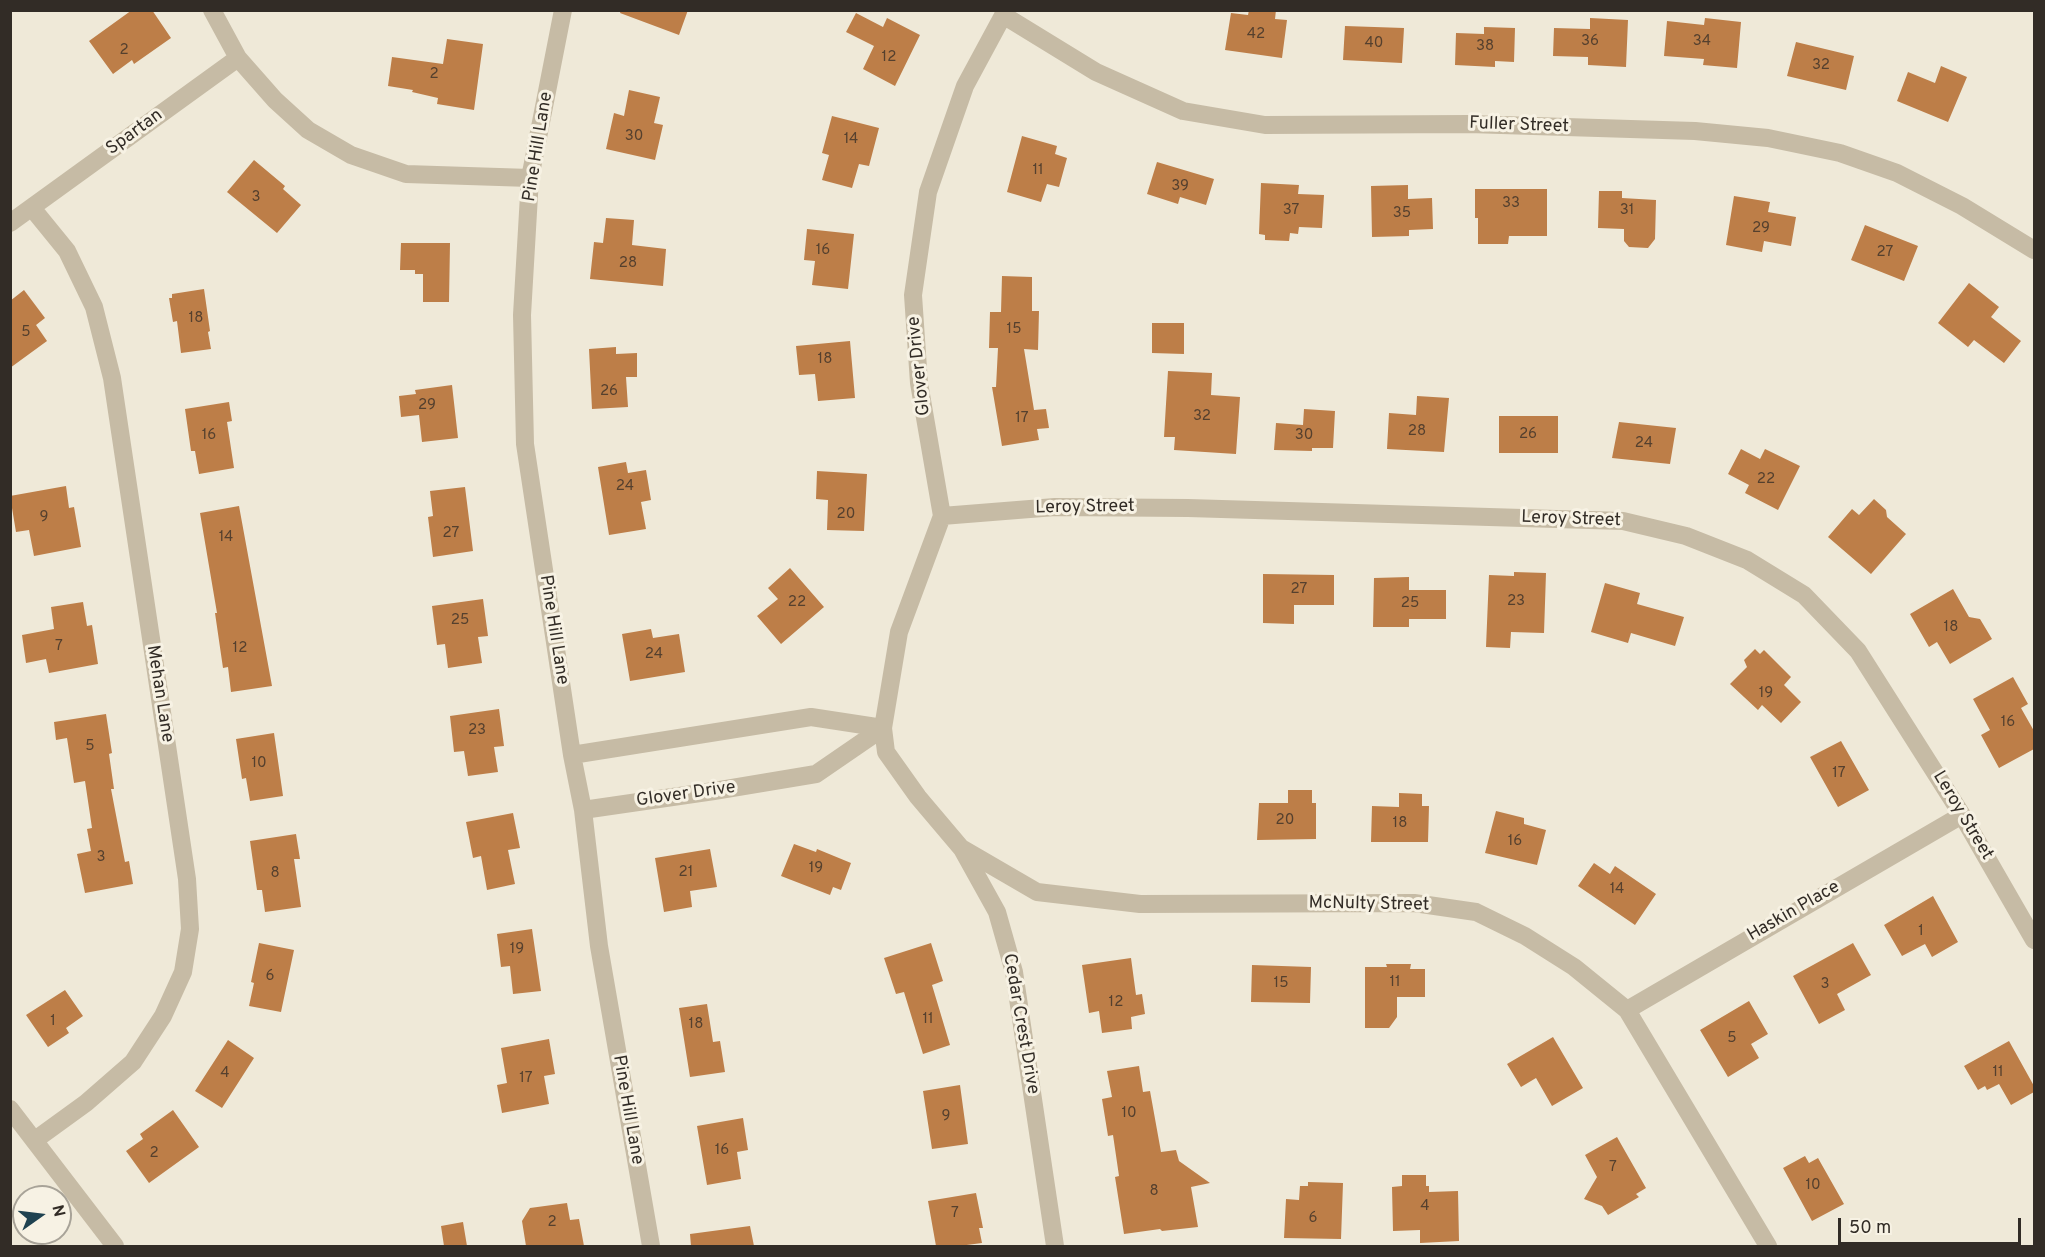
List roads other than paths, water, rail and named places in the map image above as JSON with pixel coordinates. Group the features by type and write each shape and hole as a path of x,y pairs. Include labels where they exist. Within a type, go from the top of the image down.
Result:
{"street":[{"path":"212,10 238,58 275,100 308,130 351,155 405,174 530,178"},
{"name":"Pine Hill Lane","path":"563,10 530,178 522,315 525,444 572,755 583,810 599,946 651,1246"},
{"name":"Fuller Street","path":"1005,13 1096,72 1184,111 1265,125 1481,125 1695,132 1768,138 1840,153 1897,173 1962,206 2034,248"},
{"name":"Glover Drive","path":"942,516 919,383 913,295 928,192 964,86 1005,13"},
{"name":"Spartan","path":"10,223 238,58"},
{"name":"Mehan Lane","path":"32,208 67,251 94,307 112,378 187,879 190,929 183,972 163,1016 134,1062 86,1103 35,1140"},
{"name":"Leroy Street","path":"942,516 1055,507 1223,509 1623,521 1686,537 1747,560 1804,595 1858,651 1962,815 2034,940"},
{"path":"572,755 811,717 883,728 899,632 942,516"},
{"name":"Glover Drive","path":"583,810 816,774 883,728"},
{"name":"Cedar Crest Drive","path":"883,728 886,752 918,797 962,849 997,912 1014,972 1055,1246"},
{"name":"Haskin Place","path":"1627,1010 1962,815"},
{"name":"McNulty Street","path":"962,849 1037,892 1140,904 1414,903 1476,912 1525,936 1574,967 1627,1010 1768,1246"},
{"path":"10,1109 115,1246"}]}
